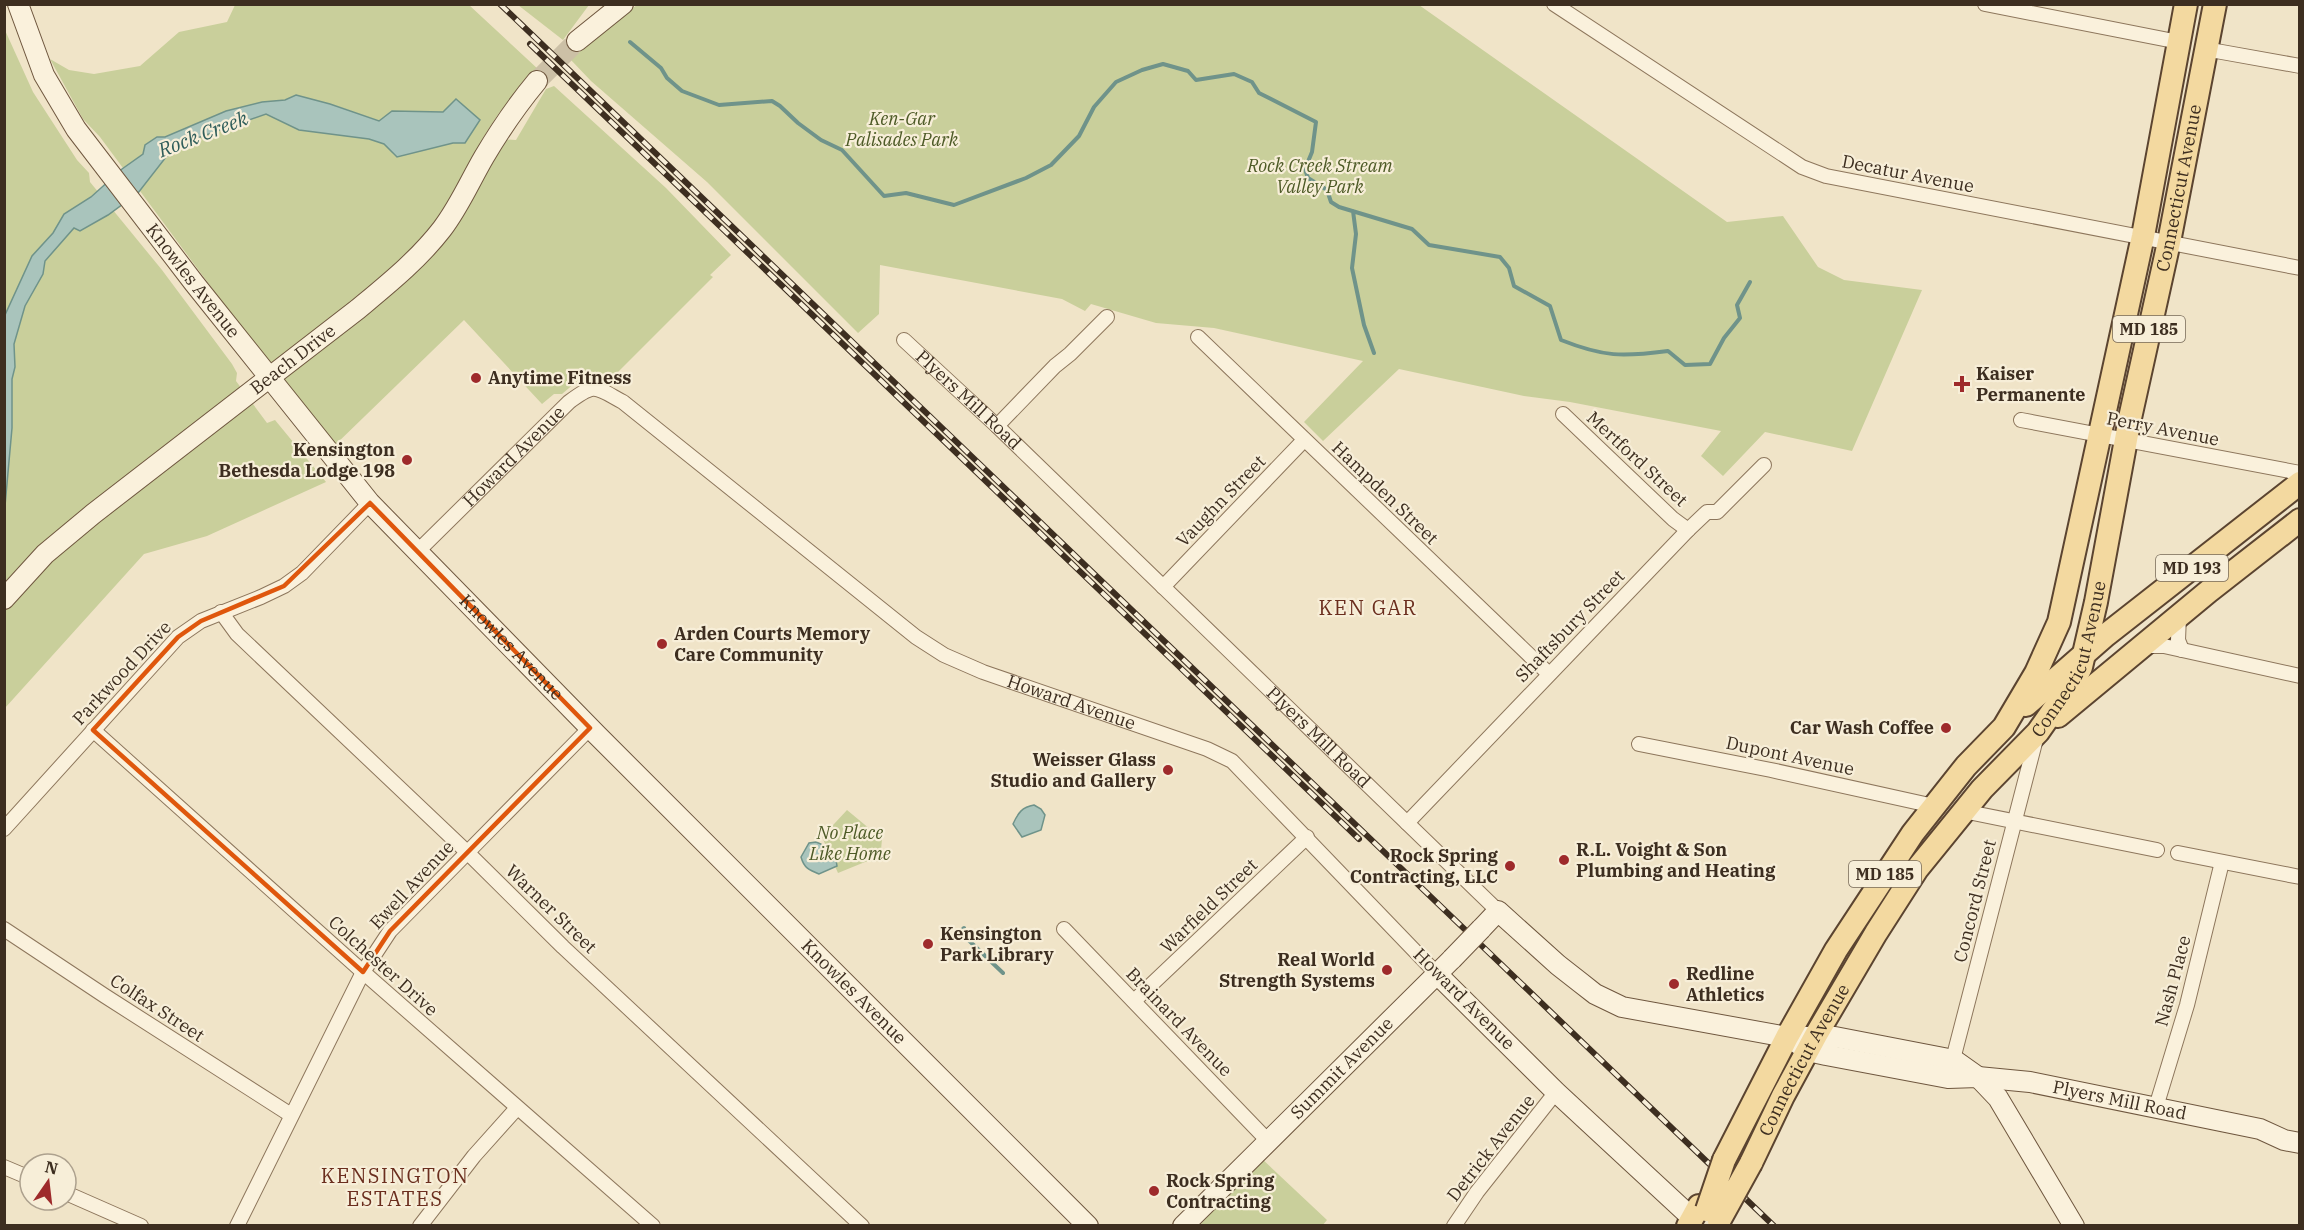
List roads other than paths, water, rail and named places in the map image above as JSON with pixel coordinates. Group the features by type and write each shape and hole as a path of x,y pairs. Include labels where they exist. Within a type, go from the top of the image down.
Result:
{"main road":[{"name":"Connecticut Avenue","path":"1703,1220 1727,1153 1787,1037 1846,934 1888,868 1934,806 1966,766 2004,727 2031,682 2059,622 2143,236 2187,4"},
{"name":"Connecticut Avenue","path":"1703,1220 1751,1163 1783,1096 1812,1043 1876,933 1917,869 1963,811 2038,732 2075,679 2084,654 2126,440 2169,242 2215,4"},
{"name":"MD 193","path":"2004,727 2049,682 2300,483"},
{"name":"MD 193","path":"2038,732 2300,520"}],"street":[{"name":"Knowles Avenue","path":"18,4 44,75 76,129 194,283 370,503 590,728 1088,1226"},
{"path":"578,41 623,4"},
{"name":"Decatur Avenue","path":"1554,4 1802,167 1826,176 2300,268"},
{"path":"1985,4 2179,42"},
{"path":"2205,49 2300,66"},
{"name":"Beach Drive","path":"4,599 45,554 358,309 428,247 456,208 484,156 517,105 537,81"},
{"path":"997,426 1107,317"},
{"name":"Hampden Street","path":"1198,337 1549,674"},
{"name":"Plyers Mill Road","path":"904,340 997,426 1498,911 1558,965 1595,994 1622,1007 1812,1043 1842,1038 1978,1077 2030,1082 2156,1107 2260,1129 2284,1140 2300,1143"},
{"name":"Howard Avenue","path":"417,552 569,402 587,388 597,388 623,402 916,637 944,655 983,672 1208,749 1232,761 1437,974 1556,1092 1703,1220"},
{"name":"Mertford Street","path":"1563,414 1673,519 1688,530"},
{"name":"Perry Avenue","path":"2021,420 2300,473"},
{"name":"Vaughn Street","path":"1163,587 1304,440"},
{"name":"Shaftsbury Street","path":"1407,823 1688,530 1707,512 1717,512 1764,465"},
{"name":"Parkwood Drive","path":"4,829 178,637 201,621 284,586 302,573 370,503"},
{"name":"Warner Street","path":"221,612 237,634 468,853 563,947 862,1226"},
{"path":"2179,616 2178,640 2182,650"},
{"path":"2144,646 2164,646 2300,676"},
{"name":"Ewell Avenue","path":"237,1226 363,972 390,931 590,728"},
{"name":"Colchester Drive","path":"93,730 363,972 653,1226"},
{"name":"Concord Street","path":"1951,1069 2014,822 2028,778 2038,732"},
{"name":"Dupont Avenue","path":"1639,744 1934,806"},
{"path":"1963,811 2157,849"},
{"name":"Warfield Street","path":"1134,1001 1307,837"},
{"path":"2178,853 2300,878"},
{"name":"Nash Place","path":"2156,1107 2187,1005 2222,862"},
{"name":"Summit Avenue","path":"1183,1226 1498,911"},
{"name":"Brainard Avenue","path":"1064,928 1268,1141"},
{"name":"Colfax Street","path":"4,929 291,1115"},
{"path":"1978,1077 1998,1098 2074,1226"},
{"path":"2010,1117 2016,1097 2021,1089 2030,1082"},
{"name":"Detrick Avenue","path":"1454,1226 1477,1192 1556,1092"},
{"path":"420,1226 474,1156 517,1108"},
{"name":"Plyers Mill Road","path":"2260,1129 2286,1126 2300,1129"},
{"path":"4,1167 18,1173"},
{"path":"78,1198 141,1226"}],"water":[{"name":"Rock Creek","path":"296,95 379,121 392,111 443,112 456,99 480,120 465,143 453,143 397,157 384,144 369,139 299,130 266,114 186,142 166,157 138,193 108,215 80,231 74,228 45,261 43,274 25,306 14,344 12,428 5,506 5,315 32,256 53,233 64,214 91,197 122,169 143,154 145,145 157,137 165,137 226,111 262,102 285,100"},
{"path":"1034,805 1045,815 1041,830 1022,837 1013,824 1021,811"},
{"path":"809,843 821,844 830,859 836,860 837,866 819,874 807,868 801,857"}],"waterway":[{"path":"630,42 661,68 667,78 682,91 719,105 772,101 821,140 842,150 884,196 906,193 954,205 1026,178 1051,165 1079,136 1094,107 1116,82 1142,70 1163,64 1188,71 1196,80 1234,74 1252,82 1259,93 1316,122 1312,152 1305,169 1308,178 1327,190 1331,202 1339,207 1412,229 1429,245 1500,257 1509,268 1514,286 1550,306 1561,340 1602,353 1625,355 1668,351 1685,365 1710,364 1724,338 1740,318 1737,305 1750,282"},
{"path":"1353,211 1356,234 1352,268 1364,325 1374,353"},
{"path":"964,928 960,932 1003,973"}],"tunnel":[{"path":"537,81 577,41"}],"railway":[{"path":"500,4 1774,1226"},
{"path":"530,44 1359,839"}],"place":[{"name":"Anytime Fitness","path":"476,378"},
{"name":"Kaiser Permanente","path":"1962,384"},
{"name":"Kensington Bethesda Lodge 198","path":"407,460"},
{"name":"Arden Courts Memory Care Community","path":"662,644"},
{"name":"Car Wash Coffee","path":"1946,728"},
{"name":"Weisser Glass Studio and Gallery","path":"1168,770"},
{"name":"R.L. Voight & Son Plumbing and Heating","path":"1564,860"},
{"name":"Rock Spring Contracting, LLC","path":"1510,866"},
{"name":"Kensington Park Library","path":"928,944"},
{"name":"Real World Strength Systems","path":"1387,970"},
{"name":"Redline Athletics","path":"1674,984"},
{"name":"Rock Spring Contracting","path":"1154,1191"}],"district":[{"name":"KEN GAR","path":"1368,608"},
{"name":"KENSINGTON ESTATES","path":"395,1188"}],"park label":[{"name":"Ken-Gar Palisades Park","path":"902,129"},
{"name":"Rock Creek Stream Valley Park","path":"1320,176"},
{"name":"No Place Like Home","path":"850,843"}]}
